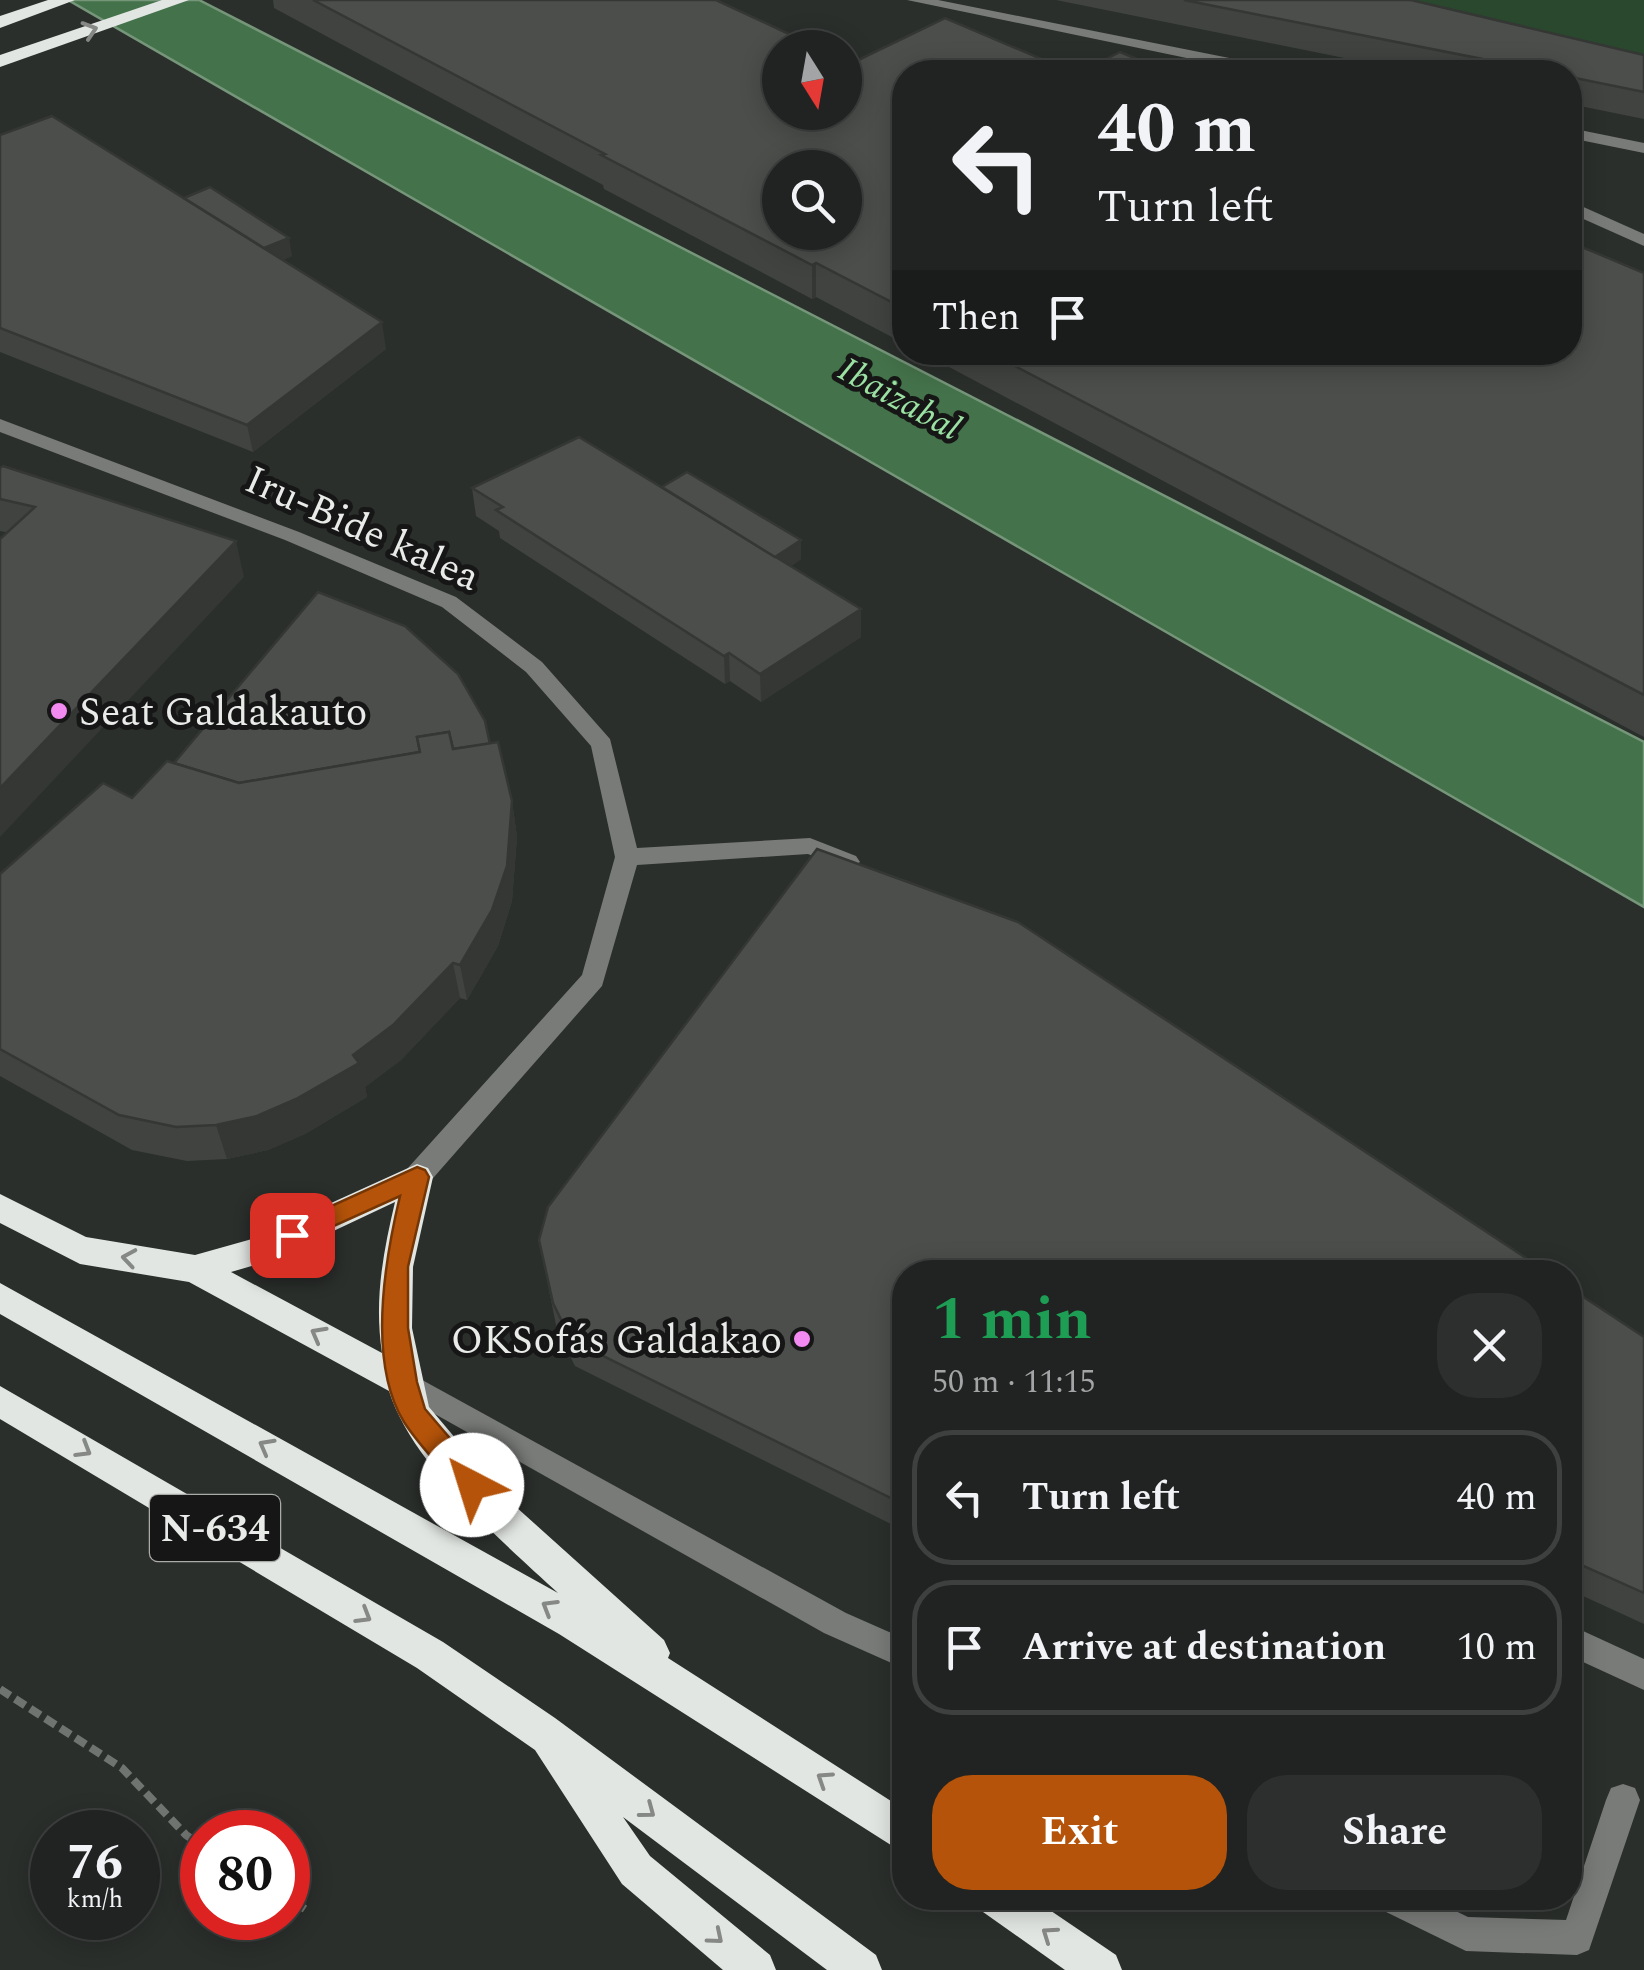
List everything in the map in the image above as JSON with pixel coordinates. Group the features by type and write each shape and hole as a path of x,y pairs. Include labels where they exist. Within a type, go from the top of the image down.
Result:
{"highway":[{"path":"0,22 66,0"},
{"path":"0,61 180,0"},
{"path":"195,1269 260,1250 417,1177"},
{"path":"417,1177 396,1267 395,1328 414,1414 492,1508 705,1702"},
{"path":"0,1207 80,1250 195,1269 404,1382"},
{"name":"N-634","path":"0,1297 490,1571 705,1702 892,1825"},
{"name":"N-634","path":"0,1401 430,1654 542,1732 861,1970"},
{"name":"N-634","path":"542,1732 636,1870 755,1970"},
{"path":"1014,1910 1101,1970"}],"street":[{"path":"915,0 1214,60"},
{"path":"1199,57 1207,60"},
{"path":"1582,136 1644,148"},
{"path":"1582,145 1598,139"},
{"path":"1582,212 1644,241"},
{"name":"Iru-Bide kalea","path":"0,426 292,536 449,602 534,667 602,744 627,857 593,979 417,1177"},
{"path":"627,857 810,846 864,868"},
{"path":"404,1382 834,1622 892,1648"},
{"path":"1582,1646 1644,1675"},
{"path":"1418,1910 1466,1934 1577,1938 1623,1800"}],"path":[{"path":"0,1689 122,1768 180,1829"}],"shaded area":[{"path":"1395,0 1644,0 1644,56"}],"water":[{"name":"Ibaizabal","path":"68,0 199,0 892,356 892,365 910,365 1644,742 1644,907"}],"building":[{"path":"313,0 716,0 780,30 762,30 762,130 862,130 862,58 945,18 1044,60 892,60 892,302 783,250 862,250 862,150 762,150 762,239"},
{"path":"1184,0 1411,0 1644,55 1644,92 1582,79 1582,60 1487,60"},
{"path":"1120,52 1140,60 1104,60"},
{"path":"52,116 382,322 247,425 0,328 0,135"},
{"path":"210,187 289,238 264,248 184,198"},
{"path":"1582,247 1644,273 1644,695 1013,365 1582,365"},
{"path":"579,437 861,609 760,674 729,653 724,656 496,510 503,507 472,488"},
{"name":"Seat Galdakauto","path":"3,466 236,541 0,788 0,539 35,507 0,499"},
{"path":"687,472 801,540 775,557 662,487"},
{"path":"318,592 405,626 458,674 485,721 490,744 453,749 449,732 417,737 420,752 239,783 174,763"},
{"path":"449,732 453,749 498,742 512,801 507,866 492,910 460,965 453,963 393,1025 353,1055 359,1063 257,1116 216,1125 176,1127 119,1115 0,1049 0,874 103,783 132,798 167,761 239,783 420,752 417,737"},
{"path":"817,849 1018,922 1529,1260 892,1260 892,1499 571,1340 553,1303 539,1240 548,1207"},
{"path":"1582,1296 1644,1337 1644,1593 1582,1565"}],"place":[{"name":"Seat Galdakauto","path":"59,711"},
{"name":"OKSofás Galdakao","path":"802,1339"}],"route":[{"path":"292,1235 417,1177 396,1267 395,1328 404,1382 414,1414 472,1485"}]}
